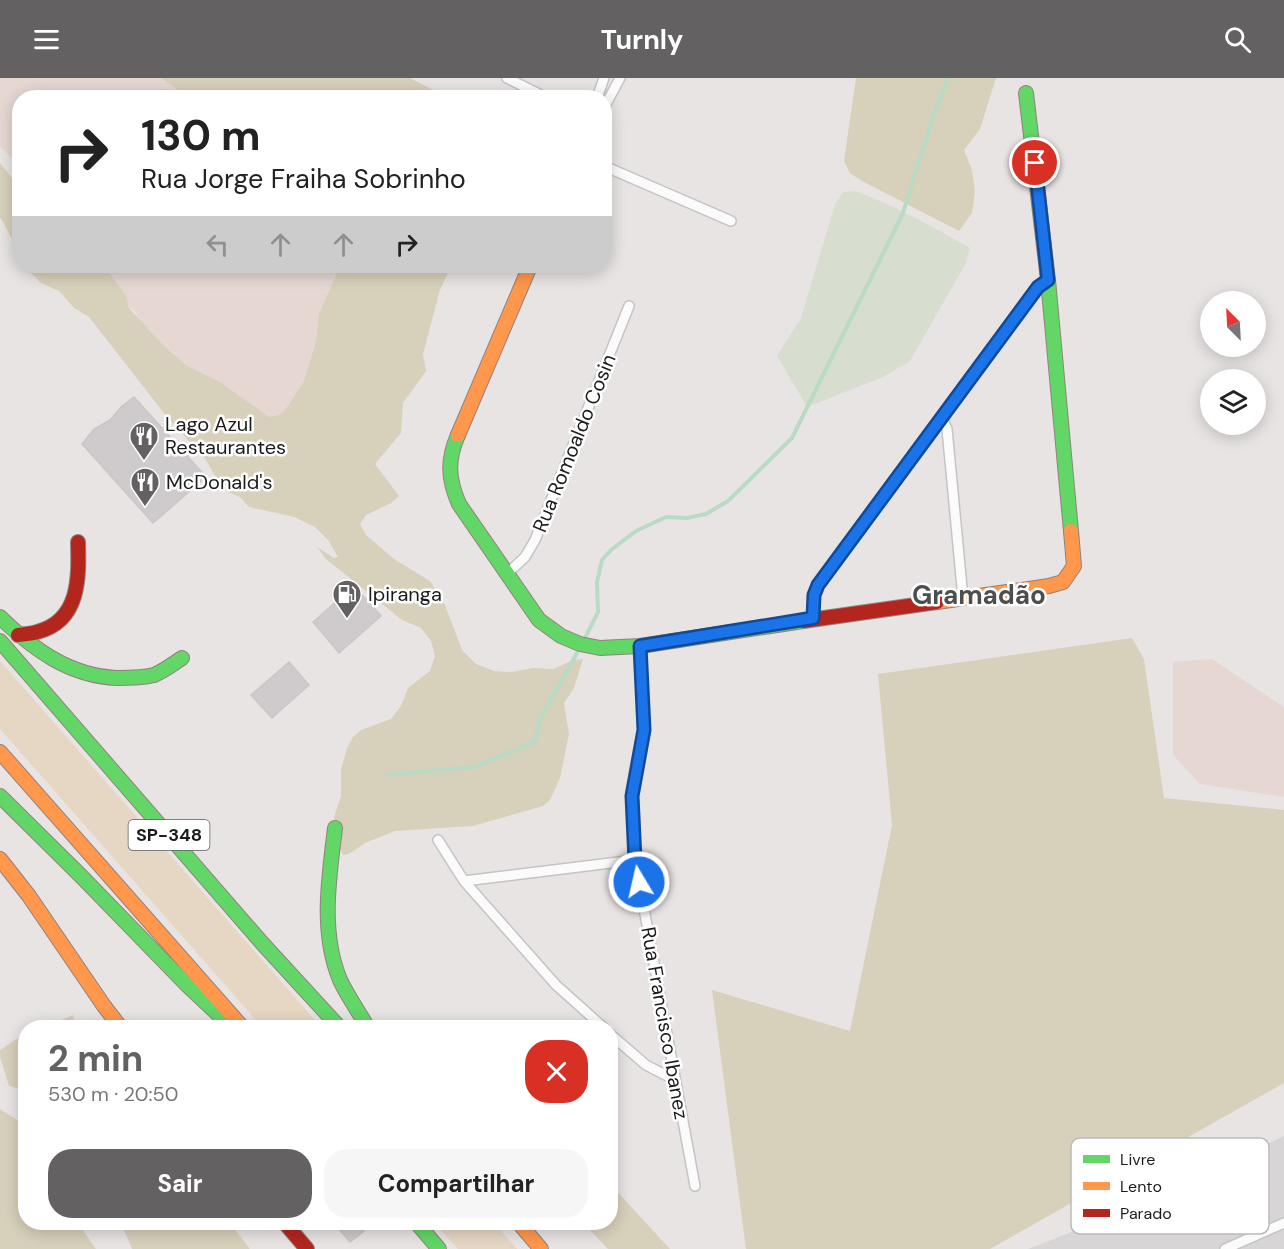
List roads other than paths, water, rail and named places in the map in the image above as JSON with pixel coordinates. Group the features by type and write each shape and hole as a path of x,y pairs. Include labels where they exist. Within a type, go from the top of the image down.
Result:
{"main road":[{"path":"527,273 452,448 449,464 454,494 539,620 561,636 580,644 600,648 640,646 813,618 1049,586 1063,582 1074,566 1048,280 1026,93"},
{"path":"18,635 34,634 48,629 63,619 73,603 78,582 78,542"},
{"path":"0,617 34,649 57,663 84,673 113,678 136,678 157,674 182,658"},
{"name":"SP-348","path":"0,641 262,943 333,1020"},
{"path":"0,752 236,1020"},
{"path":"0,796 225,1020"},
{"path":"334,828 327,906 328,931 332,956 340,979 363,1020"},
{"path":"0,859 29,896 115,1020"},
{"path":"291,1230 307,1249"},
{"path":"423,1230 439,1249"},
{"path":"525,1230 541,1249"}],"street":[{"path":"507,78 531,90"},
{"path":"612,93 620,78"},
{"path":"612,169 731,221"},
{"path":"813,618 814,595 818,585 1038,287 1048,280"},
{"name":"Rua Romoaldo Cosin","path":"507,574 525,556 535,540 629,306"},
{"path":"942,418 947,429 963,598"},
{"name":"Rua Francisco Ibanez","path":"640,646 644,730 632,796 635,860 695,1186"},
{"path":"438,840 464,881 556,985 595,1020"},
{"path":"464,881 635,860"},
{"path":"618,1041 646,1065 675,1080"},
{"path":"1269,1230 1284,1223"},
{"path":"1225,1249 1259,1234"}],"waterway":[{"path":"586,636 598,612 597,582 602,560 611,550 636,531 666,517 687,518 706,514 728,501 792,438 903,213 933,117 948,78"},
{"path":"388,775 474,767 535,742 539,721 577,653"}],"place":[{"name":"Lago Azul Restaurantes","path":"144,462"},
{"name":"McDonald's","path":"145,508"},
{"name":"Ipiranga","path":"347,620"}],"district":[{"name":"Gramadão","path":"979,595"}]}
